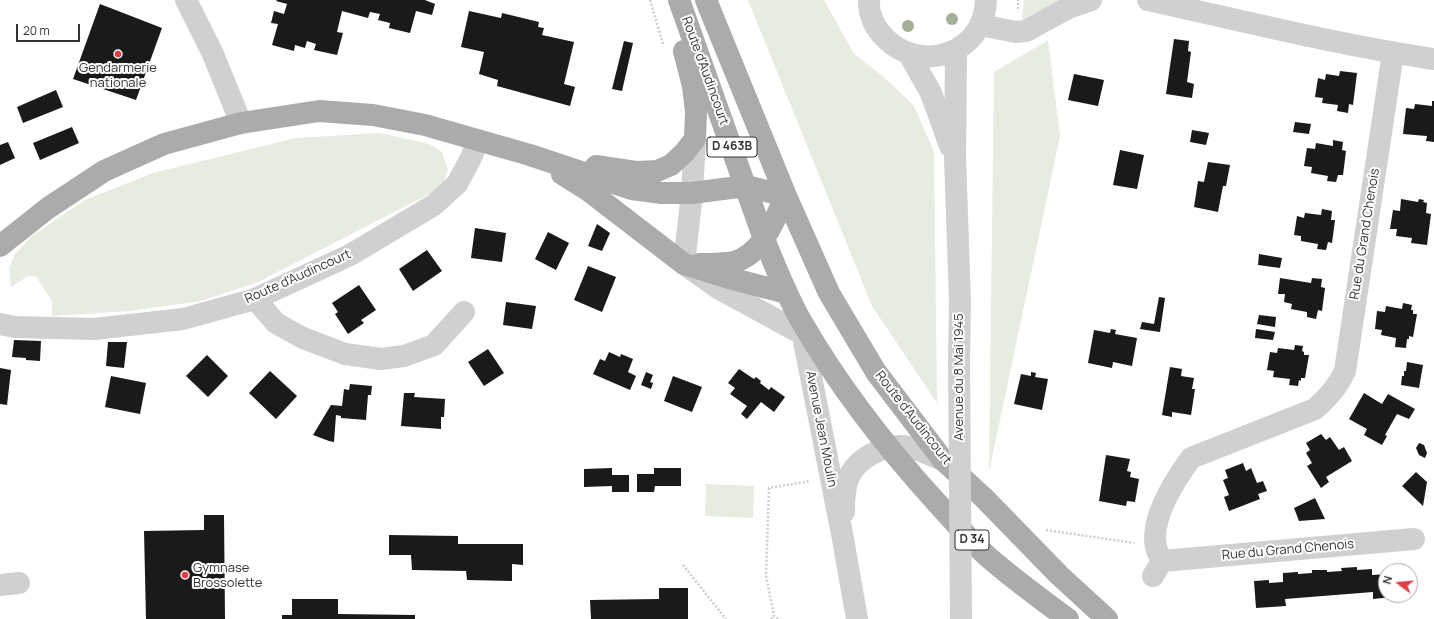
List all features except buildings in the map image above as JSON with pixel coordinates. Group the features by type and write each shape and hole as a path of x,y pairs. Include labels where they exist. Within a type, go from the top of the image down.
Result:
{"main road":[{"name":"Route d'Audincourt","path":"671,0 693,86 696,112 695,139"},
{"name":"Route d'Audincourt","path":"679,0 764,239 787,293 797,324 821,354 868,423 915,478 986,555 1068,619"},
{"name":"Route d'Audincourt","path":"706,0 786,196 829,293 876,372 943,460 984,498 1059,575 1108,619"},
{"path":"0,246 48,208 104,172 164,144 241,123 319,111 373,115 425,125 530,155 632,189 662,193 692,193 746,186 786,196 764,239 747,256 720,264 684,264"},
{"path":"530,155 636,172 657,171 671,165 684,153 695,139"},
{"path":"530,155 589,192 684,264 729,278 787,293"}],"street":[{"path":"186,0 212,52 241,123"},
{"path":"866,5 879,32 892,46 909,54 925,57 941,56 956,50 970,40 980,26 986,8 986,0"},
{"path":"980,26 1016,32 1026,31 1068,8 1091,0"},
{"path":"1148,0 1333,41 1434,59"},
{"name":"Avenue du 8 Mai 1945","path":"956,50 955,158 960,301 961,619"},
{"name":"Rue du Grand Chenois","path":"1394,53 1344,371 1339,384 1329,397 1315,409 1191,458 1180,473 1164,502 1156,532 1157,561 1414,539"},
{"name":"Avenue du 8 Mai 1945","path":"909,54 931,93 955,158"},
{"path":"695,139 692,193 684,264 718,288 797,324"},
{"name":"Route d'Audincourt","path":"0,324 15,327 94,329 183,319 255,299 350,255 434,205 457,184 471,158 478,140"},
{"path":"255,299 276,323 303,338 345,354 381,359 404,356 434,345 464,312"},
{"name":"Avenue Jean Moulin","path":"797,324 843,539 857,619"},
{"name":"Avenue Jean Moulin","path":"843,539 844,492 848,478 856,464 874,452 889,448 908,447 943,460"}],"path":[{"path":"778,619 774,616 766,576 769,488 816,479"},
{"path":"1013,529 1035,528 1157,561"},
{"path":"683,565 726,619"},
{"path":"771,619 774,616"}],"shaded area":[{"path":"748,0 824,0 854,54 884,77 914,106 934,152 937,403 872,306"},
{"path":"1024,0 1060,0 1022,21"},
{"path":"1048,40 1060,136 989,472 994,72"},
{"path":"380,133 429,144 442,152 448,170 444,182 433,192 258,282 201,301 129,311 52,316 52,301 36,276 28,276 11,287 9,268 15,254 32,236 85,200 153,173 296,138"},
{"path":"706,484 754,486 753,518 705,516"}],"place":[{"name":"Gendarmerie nationale","path":"118,54"},
{"name":"Gymnase Brossolette","path":"185,575"}]}
